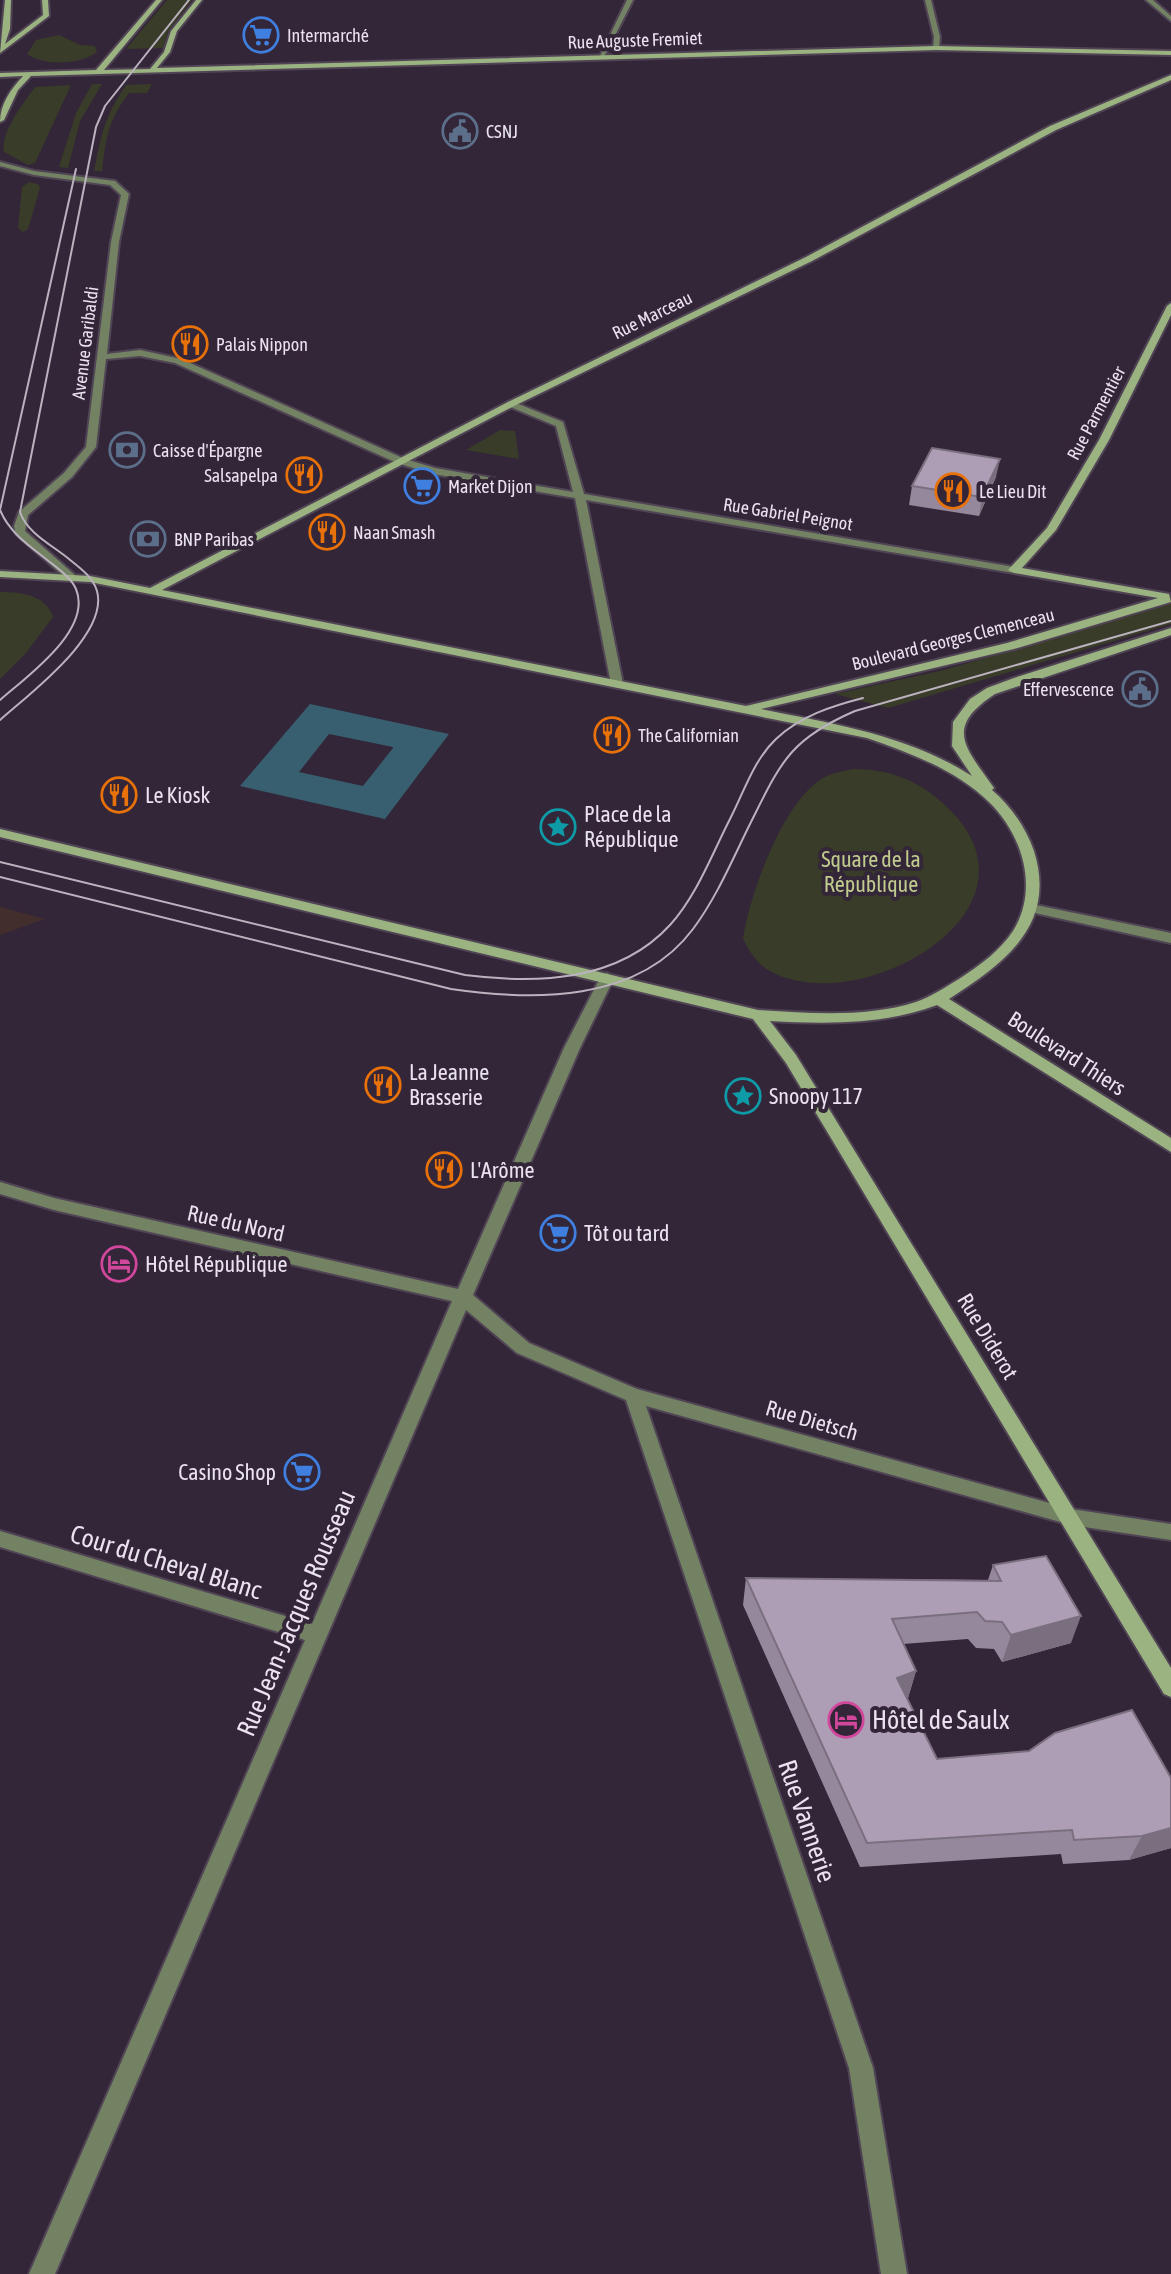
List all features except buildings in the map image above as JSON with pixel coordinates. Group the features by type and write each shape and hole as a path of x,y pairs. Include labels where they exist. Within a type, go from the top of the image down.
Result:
{"main road":[{"path":"0,51 7,29 8,0"},
{"path":"0,51 46,16 45,0"},
{"path":"99,71 159,0"},
{"path":"152,70 167,52 174,31 199,0"},
{"name":"Rue Auguste Fremiet","path":"0,75 936,48 1171,53"},
{"path":"0,63 0,75"},
{"path":"0,120 15,89 29,74"},
{"name":"Rue Marceau","path":"152,591 511,404 809,259 1053,128 1171,77"},
{"name":"Rue Parmentier","path":"1014,570 1059,517 1104,440 1171,306"},
{"name":"Rue Gabriel Peignot","path":"1014,570 1171,598"},
{"path":"0,574 70,576 152,591 870,735 914,750 956,770 994,799"},
{"name":"Boulevard Georges Clemenceau","path":"743,710 1010,646 1171,598"},
{"path":"0,833 758,1015 834,1018 884,1013 938,999 990,965 1019,934 1031,908 1033,868 1021,835 958,746 959,722 974,702 991,691 1018,681 1171,631"},
{"name":"Boulevard Thiers","path":"938,999 1171,1146"},
{"name":"Rue Diderot","path":"758,1015 785,1049 1071,1517 1171,1687"}],"street":[{"path":"601,57 630,0"},
{"path":"928,0 937,37 936,48"},
{"path":"1149,0 1171,19"},
{"name":"Avenue Garibaldi","path":"0,164 34,173 112,183 125,194 115,242 91,447 68,475 23,514 19,526 20,532 70,576"},
{"name":"Rue Gabriel Peignot","path":"102,357 140,353 178,361 401,461 433,471 1014,570"},
{"path":"511,404 560,424 580,497 617,684"},
{"path":"1031,908 1171,938"},
{"name":"Rue Jean-Jacques Rousseau","path":"42,2274 463,1297 572,1048 607,978"},
{"name":"Rue du Nord","path":"0,1188 54,1204 463,1297"},
{"name":"Rue Dietsch","path":"463,1297 523,1348 633,1395 1071,1517 1171,1532"},
{"name":"Rue Vannerie","path":"633,1395 861,2068 894,2274"},
{"name":"Cour du Cheval Blanc","path":"0,1539 317,1635"}],"shaded area":[{"path":"0,907 45,919 0,935"}],"green space":[{"path":"167,0 192,0 168,32 163,48 126,49"},
{"path":"59,35 80,45 95,46 97,52 72,62 43,61 27,54 36,40"},
{"path":"92,84 102,84 80,121 68,168 59,167 76,113"},
{"path":"152,84 147,93 129,93 116,112 109,130 102,171 94,171 105,126 126,85"},
{"path":"71,85 35,163 28,165 4,152 9,127 35,87"},
{"path":"29,182 38,184 40,188 28,229 23,232 18,228 22,187"},
{"path":"500,430 515,431 519,459 466,450"},
{"path":"0,592 39,599 53,617 26,653 0,679"},
{"path":"1171,603 1171,624 888,708 835,694 944,670"},
{"name":"Square de la République","path":"853,769 894,775 919,785 941,801 976,849 977,886 961,919 931,948 892,969 849,981 807,982 770,971 757,961 743,939 760,875 782,828 808,790 826,776"}],"water":[{"path":"310,704 449,734 385,819 240,786","holes":["329,734 393,747 363,786 299,772"]}],"tram line":[{"path":"0,720 64,662 91,626 97,608 97,591 89,577 34,532 20,512 96,127 105,106 189,0"},
{"path":"0,700 54,651 75,620 79,605 71,580 20,538 0,510 76,169"},
{"path":"0,877 451,989 516,995 582,991 614,984 644,971 670,953 693,929 717,891 780,768 801,743 833,721 855,711 1171,621"},
{"path":"0,862 465,975 520,979 575,975 626,958 649,944 670,925 696,888 755,767 776,739 806,718 863,698"}],"place":[{"name":"Intermarché","path":"261,35"},
{"name":"CSNJ","path":"460,131"},
{"name":"Palais Nippon","path":"190,344"},
{"name":"Caisse d'Épargne","path":"127,450"},
{"name":"Salsapelpa","path":"304,475"},
{"name":"Market Dijon","path":"422,486"},
{"name":"Le Lieu Dit","path":"953,491"},
{"name":"Naan Smash","path":"327,532"},
{"name":"BNP Paribas","path":"148,539"},
{"name":"Effervescence","path":"1140,689"},
{"name":"The Californian","path":"612,735"},
{"name":"Le Kiosk","path":"119,795"},
{"name":"Place de la République","path":"558,827"},
{"name":"La Jeanne Brasserie","path":"383,1085"},
{"name":"Snoopy 117","path":"743,1096"},
{"name":"L'Arôme","path":"444,1170"},
{"name":"Tôt ou tard","path":"558,1233"},
{"name":"Hôtel République","path":"119,1264"},
{"name":"Casino Shop","path":"302,1472"},
{"name":"Hôtel de Saulx","path":"846,1720"}]}
